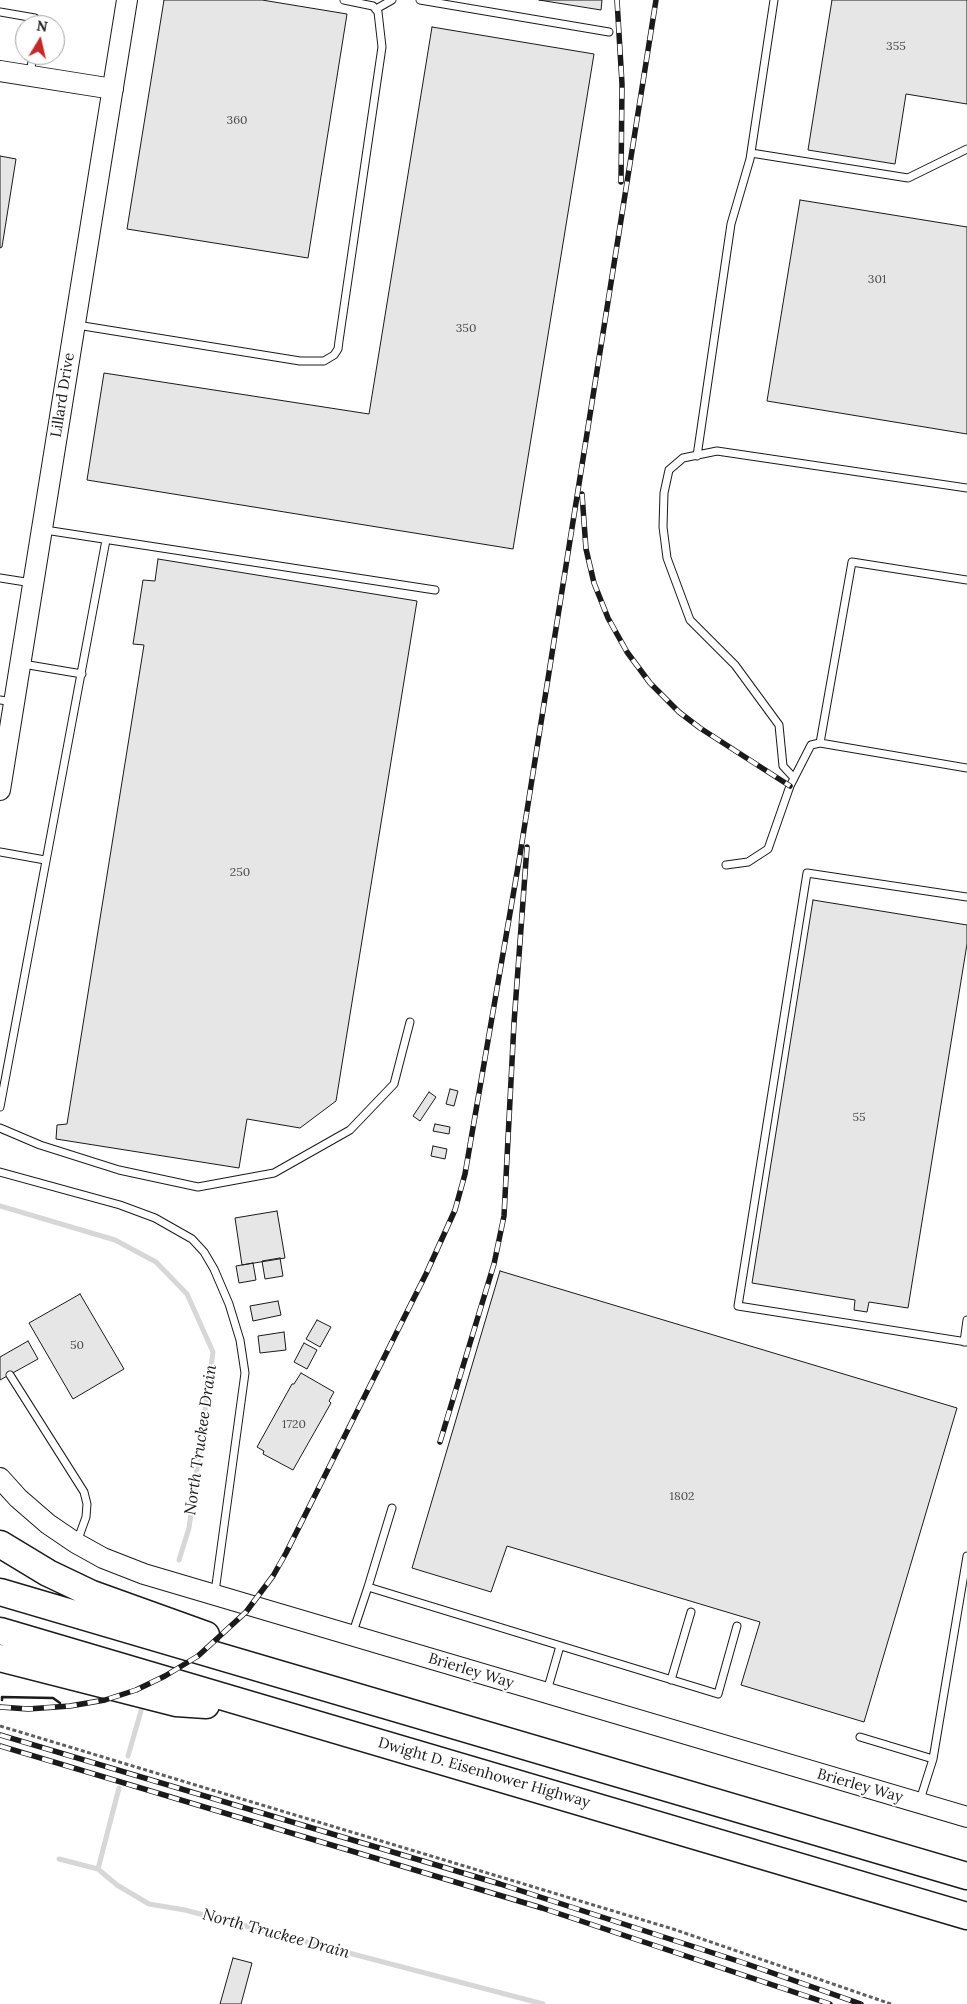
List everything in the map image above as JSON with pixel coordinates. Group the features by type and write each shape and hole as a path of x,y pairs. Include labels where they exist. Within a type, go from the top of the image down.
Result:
{"highway":[{"path":"0,1544 48,1573 141,1614 428,1710 498,1740"},
{"path":"0,1592 498,1740 967,1876"},
{"name":"Dwight D. Eisenhower Highway","path":"0,1631 967,1916"},
{"path":"0,1658 176,1703 264,1710"},
{"path":"643,1819 702,1850 967,1935"}],"street":[{"name":"Lillard Drive","path":"0,790 7,701 20,663 127,0"},
{"path":"0,71 113,89"},
{"name":"Brierley Way","path":"0,1478 18,1498 48,1524 76,1543 128,1568 967,1817"}],"lane":[{"path":"75,325 300,361 324,361 334,355 338,349 382,47 381,22 376,9 365,3 344,0"},
{"path":"376,9 392,0"},
{"path":"420,0 608,32"},
{"path":"697,456 731,224 751,153 774,0"},
{"path":"0,12 18,15"},
{"path":"30,76 32,65"},
{"path":"751,153 908,178 967,149"},
{"path":"794,778 783,766 779,725 735,665 690,620 667,558 663,526 664,493 669,470 684,458 717,452 967,488"},
{"path":"42,530 435,590"},
{"path":"0,1107 106,540"},
{"path":"820,744 852,562 967,580"},
{"path":"0,578 33,584"},
{"path":"20,663 82,674"},
{"path":"726,865 748,862 768,849 794,778 811,745 820,744 967,768"},
{"path":"0,852 45,860"},
{"path":"967,897 807,873 738,1306 965,1342 967,1320"},
{"path":"0,1128 40,1145 119,1170 198,1188 274,1173 350,1130 394,1084 410,1022"},
{"path":"0,1172 120,1205 155,1218 192,1239 204,1252 214,1269 240,1340 245,1373 215,1595"},
{"path":"10,1375 84,1492 87,1504 86,1517 76,1543"},
{"path":"352,1635 392,1508"},
{"path":"919,1803 933,1759 967,1556"},
{"path":"368,1587 718,1694 737,1626"},
{"path":"671,1680 691,1612"},
{"path":"546,1693 560,1646"},
{"path":"860,1737 933,1759"}],"path":[{"path":"0,1726 673,1929 891,2004"}],"building":[{"path":"164,0 262,0 347,14 308,258 127,229"},
{"path":"539,0 602,0 601,10"},
{"path":"832,0 967,0 967,104 906,94 895,164 808,150"},
{"path":"432,27 594,54 513,549 87,480 104,373 369,414"},
{"path":"0,156 16,159 2,247 0,248"},
{"path":"800,200 967,227 967,434 767,401"},
{"path":"158,559 417,601 336,1101 300,1128 247,1119 239,1168 56,1139 57,1125 67,1124 144,645 133,644 143,580 155,581"},
{"path":"813,900 967,925 967,944 908,1308 869,1302 867,1312 854,1310 855,1300 752,1283"},
{"path":"450,1089 458,1091 454,1106 446,1104"},
{"path":"429,1092 436,1097 420,1121 413,1116"},
{"path":"435,1124 450,1127 449,1134 433,1131"},
{"path":"433,1146 447,1149 445,1159 431,1156"},
{"path":"277,1211 285,1258 242,1265 235,1218"},
{"path":"280,1258 283,1276 265,1279 262,1261"},
{"path":"253,1263 256,1280 239,1283 236,1266"},
{"path":"500,1271 957,1408 864,1722 741,1685 760,1622 507,1546 491,1592 412,1568"},
{"path":"80,1294 124,1369 73,1399 29,1323"},
{"path":"278,1301 281,1315 253,1321 250,1306"},
{"path":"317,1320 331,1327 320,1347 306,1339"},
{"path":"284,1332 286,1350 260,1353 258,1336"},
{"path":"28,1341 38,1359 0,1380 0,1357"},
{"path":"304,1343 317,1350 307,1369 294,1362"},
{"path":"301,1373 334,1392 329,1401 331,1403 293,1470 263,1454 264,1451 257,1447 292,1384 294,1384"},
{"path":"233,1958 252,1963 241,2004 220,2004"}],"waterway":[{"name":"North Truckee Drain","path":"0,1206 115,1240 156,1262 187,1294 213,1352 189,1528 179,1560"},
{"name":"North Truckee Drain","path":"128,1756 141,1711"},
{"name":"North Truckee Drain","path":"98,1869 119,1788"},
{"name":"North Truckee Drain","path":"59,1859 98,1869 117,1885 149,1904 185,1910 543,2004"}],"railway":[{"path":"617,0 622,84 621,182"},
{"path":"0,1707 28,1709 70,1706 105,1700 136,1690 165,1676 198,1656 246,1612 273,1576 286,1553 426,1274 455,1210 465,1174 519,861 656,0"},
{"path":"582,494 586,549 594,583 608,618 627,652 650,683 679,712 700,728 790,786"},
{"path":"440,1442 494,1264 504,1216 514,1023 527,847"},
{"path":"0,1735 500,1884 744,1963 861,2004"},
{"path":"0,1746 542,1908 830,2004"}],"wall":[{"path":"2,1700 2,1697 53,1698 60,1703"}]}
